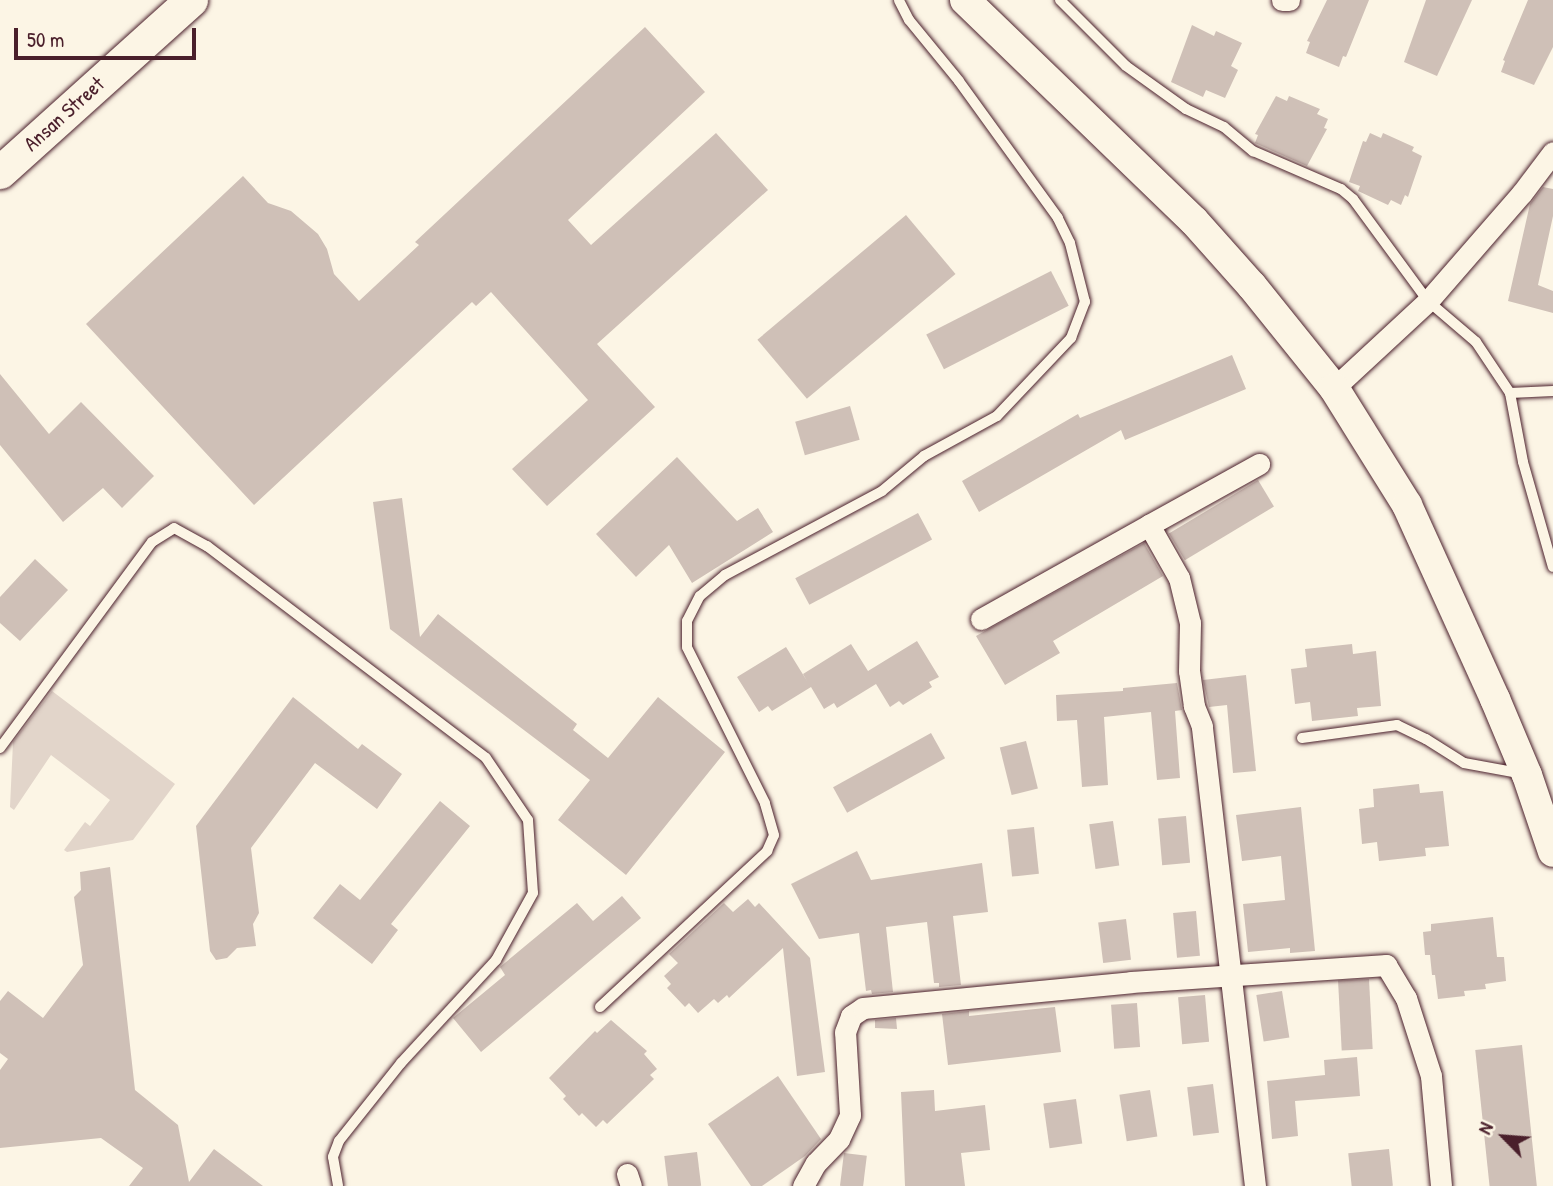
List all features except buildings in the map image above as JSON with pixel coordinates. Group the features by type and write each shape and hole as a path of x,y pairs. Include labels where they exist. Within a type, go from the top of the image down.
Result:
{"main road":[{"name":"Ansan Street","path":"0,172 191,0"},
{"path":"965,0 1194,221 1252,286 1334,387 1407,505 1527,775 1553,849"}],"street":[{"path":"1282,0 1289,0"},
{"path":"1334,387 1428,301 1522,193 1553,152"},
{"path":"981,619 1259,464"},
{"path":"1149,525 1179,578 1190,623 1189,671 1194,706 1202,726 1255,1186"},
{"path":"803,1186 816,1163 838,1139 850,1115 845,1032 851,1016 863,1008 1131,982 1386,965 1406,998 1431,1076 1441,1186"}],"lane":[{"path":"600,1007 767,851 774,835 765,803 687,647 687,621 700,596 725,575 882,491 924,456 997,416 1071,338 1085,302 1070,243 1058,218 990,122 909,20 899,0"},
{"path":"1060,0 1126,66 1186,109 1224,127 1253,151 1341,189 1353,199 1428,301 1476,342 1510,393 1523,462 1553,568"},
{"path":"1510,393 1553,391"},
{"path":"0,748 152,542 174,528 206,545 486,758 528,820 533,893 496,960 401,1063 339,1141 333,1157 338,1186"},
{"path":"1301,738 1397,725 1426,739 1464,763 1527,775"}],"shaded area":[{"path":"52,691 175,784 133,840 67,852 64,850 85,822 90,826 110,800 51,755 14,810 10,807 13,742"}]}
